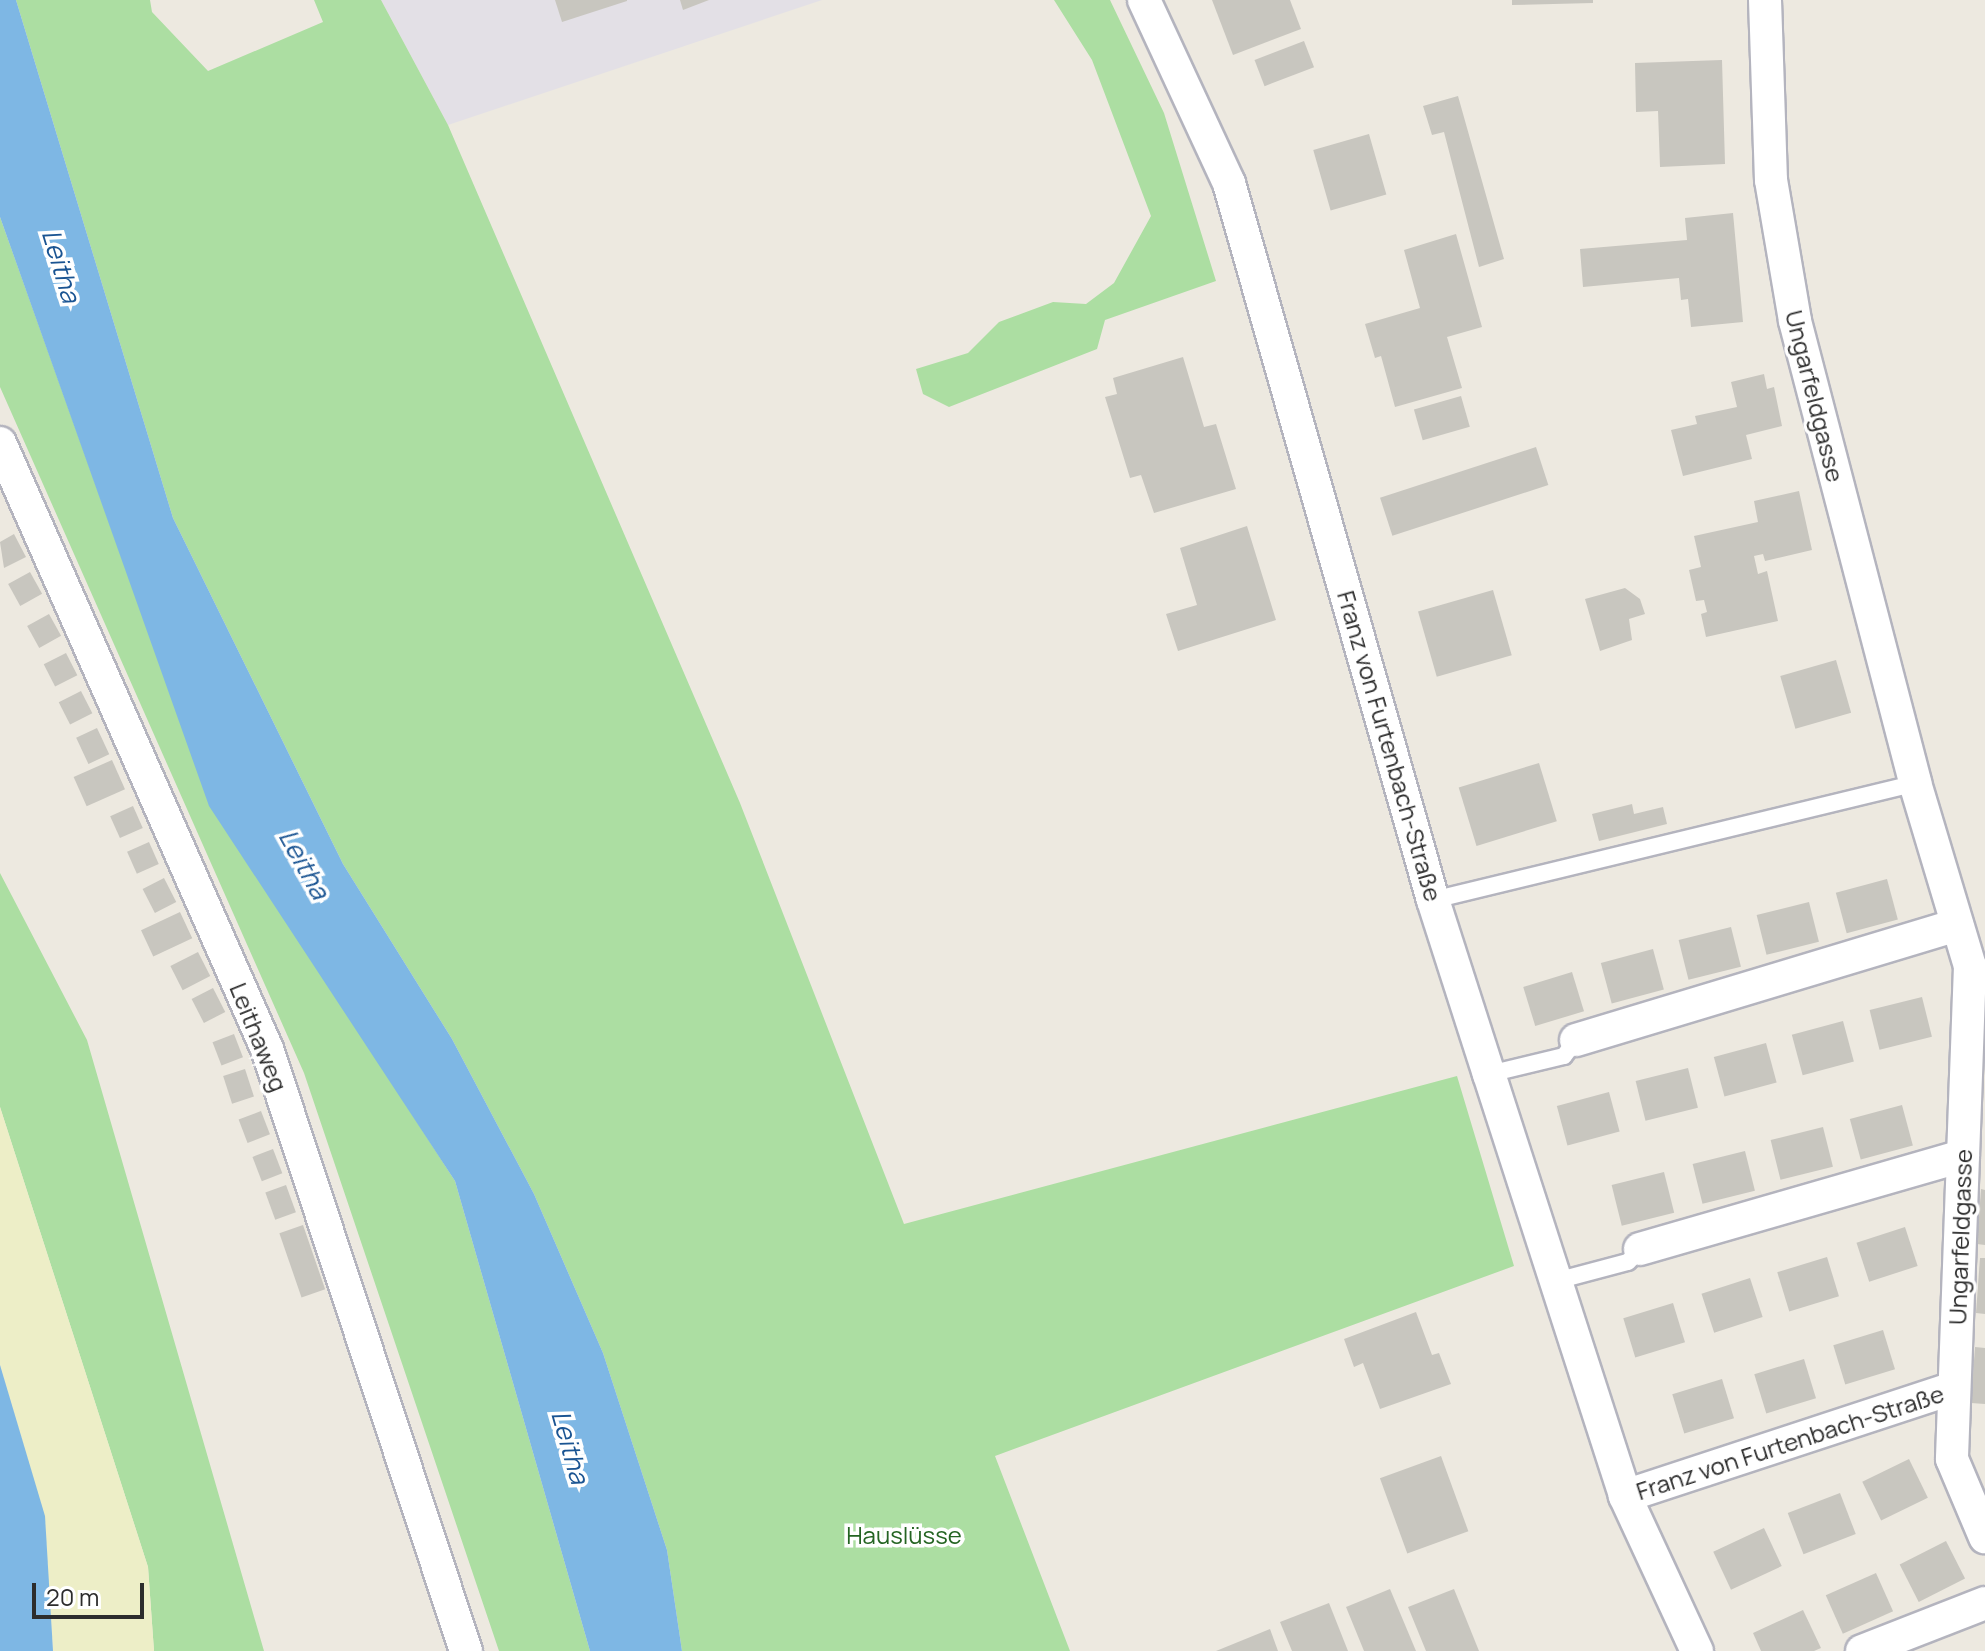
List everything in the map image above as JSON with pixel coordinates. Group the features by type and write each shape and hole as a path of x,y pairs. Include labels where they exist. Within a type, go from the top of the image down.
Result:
{"street":[{"name":"Franz von Furtenbach-Straße","path":"1144,0 1229,183 1433,900 1625,1496 1697,1651"},
{"name":"Ungarfeldgasse","path":"1765,0 1771,180 1795,321 1915,783 1970,966 1952,1459 1985,1537"},
{"name":"Leithaweg","path":"0,443 267,1049 466,1651"},
{"path":"1576,1040 1957,925"},
{"path":"1640,1249 1963,1156"},
{"name":"Franz von Furtenbach-Straße","path":"1625,1496 1954,1388"},
{"path":"1862,1651 1985,1603"}],"lane":[{"path":"1433,900 1915,783"},
{"path":"1489,1074 1564,1056 1576,1040"},
{"path":"1556,1281 1628,1262 1640,1249"}],"shaded area":[{"path":"381,0 822,0 448,125"}],"green space":[{"name":"Hauslüsse","path":"16,0 150,0 152,12 208,71 323,22 314,0 381,0 448,125 740,803 904,1224 1457,1076 1514,1266 995,1456 1070,1651 682,1651 667,1550 603,1353 534,1194 452,1039 343,864 173,518"},
{"path":"1054,0 1110,0 1164,113 1216,281 1105,320 1097,349 949,407 923,394 916,369 968,353 999,322 1053,302 1086,304 1114,283 1151,216 1092,60"},
{"path":"0,217 130,581 355,1026 455,1181 590,1651 499,1651 304,1073 0,387"},
{"path":"0,873 87,1040 264,1651 154,1651 148,1567 0,1107"}],"sand":[{"path":"0,1107 148,1567 154,1651 53,1651 44,1516 0,1365"}],"water":[{"name":"Leitha","path":"0,0 16,0 173,518 343,864 452,1039 534,1194 603,1353 667,1550 682,1651 590,1651 455,1181 209,806 0,217"},
{"path":"0,1365 45,1516 53,1651 0,1651"}],"building":[{"path":"555,0 627,0 627,1 562,22"},
{"path":"680,0 709,0 683,10"},
{"path":"1212,0 1290,0 1301,29 1233,55"},
{"path":"1512,0 1593,0 1593,3 1512,5"},
{"path":"1304,41 1314,67 1265,86 1255,60"},
{"path":"1722,60 1725,164 1660,167 1658,111 1636,112 1635,63"},
{"path":"1458,96 1504,259 1479,267 1444,132 1432,135 1423,106"},
{"path":"1369,134 1386,195 1331,211 1313,150"},
{"path":"1733,213 1743,322 1691,327 1688,299 1681,300 1679,278 1583,287 1580,249 1687,240 1685,218"},
{"path":"1456,234 1482,327 1447,337 1462,388 1395,407 1381,356 1375,358 1365,324 1420,308 1404,250"},
{"path":"1183,357 1204,427 1216,424 1236,489 1154,513 1141,475 1130,478 1105,397 1117,394 1113,378"},
{"path":"1764,374 1767,389 1774,387 1782,426 1746,435 1752,459 1683,476 1671,430 1697,424 1695,416 1737,407 1731,382"},
{"path":"1461,396 1470,427 1423,440 1414,410"},
{"path":"1536,447 1548,485 1392,536 1380,498"},
{"path":"1799,491 1812,550 1765,561 1763,554 1754,556 1758,574 1767,571 1778,621 1706,637 1701,614 1707,612 1704,600 1696,601 1689,570 1701,567 1694,536 1758,522 1754,501"},
{"path":"1247,526 1276,620 1178,651 1166,614 1197,605 1180,548"},
{"path":"14,534 26,557 4,568 0,542"},
{"path":"30,572 42,594 20,606 8,584"},
{"path":"1625,588 1640,599 1645,614 1629,619 1632,640 1600,651 1585,599"},
{"path":"1493,590 1512,655 1437,677 1418,611"},
{"path":"49,614 61,636 39,648 27,626"},
{"path":"66,653 77,675 55,687 44,664"},
{"path":"1836,660 1851,713 1795,729 1780,676"},
{"path":"81,691 92,713 70,725 59,702"},
{"path":"97,728 109,754 88,764 76,738"},
{"path":"112,760 125,789 87,806 74,777"},
{"path":"1539,763 1557,821 1477,846 1459,788"},
{"path":"1632,804 1634,814 1663,807 1667,824 1599,841 1592,814"},
{"path":"133,806 143,828 120,838 110,816"},
{"path":"149,842 159,864 137,874 127,852"},
{"path":"164,878 176,902 155,913 143,889"},
{"path":"1887,879 1898,920 1847,933 1836,893"},
{"path":"1809,902 1819,942 1767,955 1757,915"},
{"path":"180,912 192,938 153,956 141,930"},
{"path":"1731,927 1741,967 1689,980 1679,940"},
{"path":"1653,949 1664,990 1612,1004 1601,963"},
{"path":"198,952 210,976 183,990 170,966"},
{"path":"1572,972 1584,1011 1535,1026 1523,987"},
{"path":"213,988 225,1012 204,1023 192,999"},
{"path":"1922,997 1932,1037 1880,1050 1870,1010"},
{"path":"1843,1021 1854,1062 1803,1075 1792,1035"},
{"path":"234,1034 243,1057 221,1066 213,1042"},
{"path":"1766,1043 1777,1083 1724,1097 1714,1057"},
{"path":"1688,1068 1698,1108 1646,1121 1636,1081"},
{"path":"245,1069 254,1097 232,1104 223,1076"},
{"path":"1609,1092 1620,1132 1567,1146 1557,1106"},
{"path":"1902,1105 1913,1146 1861,1160 1850,1119"},
{"path":"261,1111 270,1134 248,1143 239,1120"},
{"path":"1823,1127 1833,1167 1781,1180 1771,1140"},
{"path":"273,1149 282,1173 262,1181 252,1157"},
{"path":"1745,1151 1755,1191 1703,1204 1693,1164"},
{"path":"1664,1172 1674,1213 1622,1226 1612,1185"},
{"path":"286,1185 296,1212 275,1220 265,1193"},
{"path":"1981,1189 1985,1190 1985,1245 1977,1244"},
{"path":"303,1225 325,1289 302,1297 279,1233"},
{"path":"1905,1227 1918,1266 1869,1282 1856,1243"},
{"path":"1827,1257 1839,1296 1789,1311 1777,1272"},
{"path":"1980,1258 1985,1258 1985,1314 1976,1313"},
{"path":"1750,1278 1763,1317 1714,1333 1701,1294"},
{"path":"1673,1303 1685,1342 1635,1357 1623,1318"},
{"path":"1416,1312 1432,1355 1439,1353 1451,1384 1380,1409 1363,1363 1354,1367 1344,1339"},
{"path":"1883,1330 1895,1369 1845,1384 1833,1345"},
{"path":"1975,1347 1985,1348 1985,1404 1971,1403"},
{"path":"1804,1359 1816,1398 1766,1413 1754,1374"},
{"path":"1722,1379 1734,1418 1684,1433 1672,1394"},
{"path":"1441,1456 1468,1531 1407,1553 1380,1478"},
{"path":"1909,1459 1928,1498 1881,1520 1862,1482"},
{"path":"1840,1493 1856,1534 1803,1554 1788,1513"},
{"path":"1764,1528 1782,1566 1731,1590 1713,1552"},
{"path":"1946,1541 1965,1578 1919,1602 1900,1565"},
{"path":"1876,1573 1893,1611 1843,1634 1826,1595"},
{"path":"1390,1589 1416,1651 1364,1651 1346,1607"},
{"path":"1454,1589 1479,1651 1426,1651 1408,1607"},
{"path":"1329,1603 1348,1651 1292,1651 1280,1622"},
{"path":"1803,1610 1821,1648 1814,1651 1761,1651 1753,1633"},
{"path":"1270,1629 1278,1651 1216,1651"}]}
